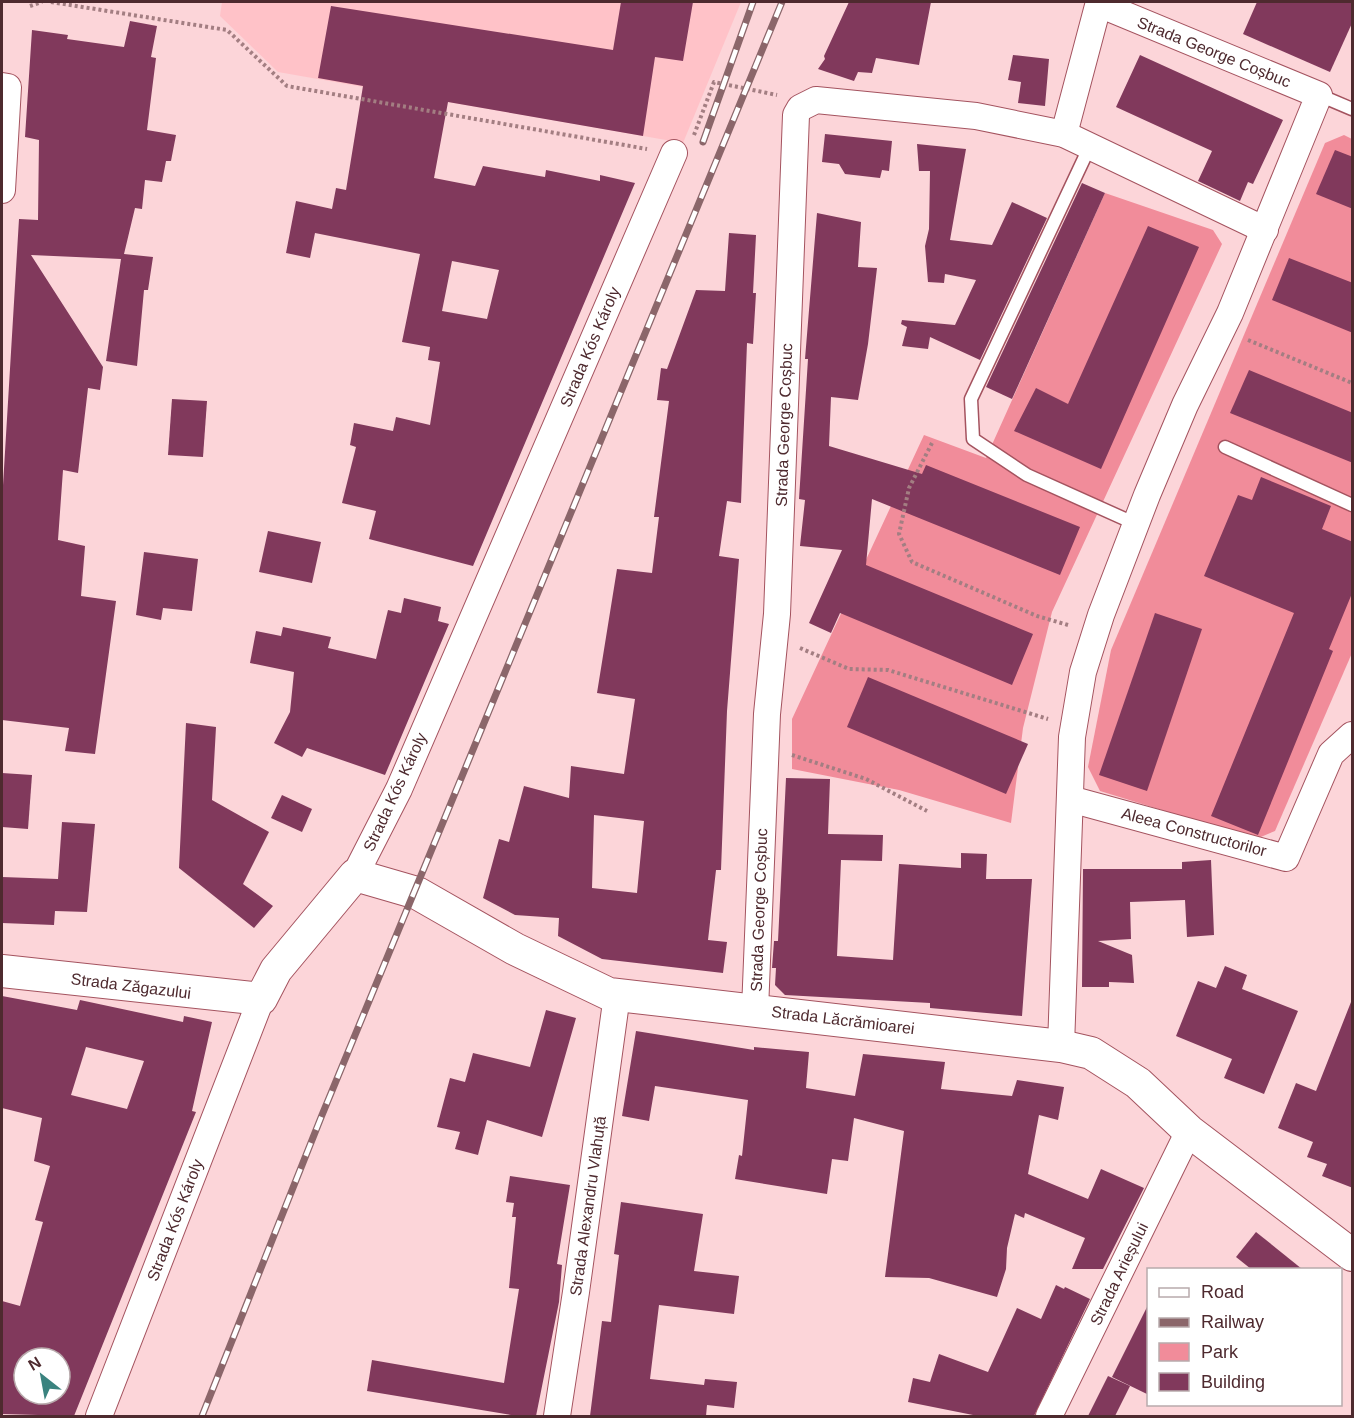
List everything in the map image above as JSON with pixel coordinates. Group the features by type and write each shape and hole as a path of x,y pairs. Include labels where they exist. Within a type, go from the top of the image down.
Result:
{"street":[{"name":"Strada George Coșbuc","path":"1064,134 1099,3 1319,95"},
{"path":"2,190 5,86"},
{"path":"1061,1046 1072,738 1083,672 1101,615 1136,524 1185,405 1230,313 1319,95"},
{"name":"Strada George Coșbuc","path":"755,1010 767,714 777,614 796,115 800,108 816,100 976,116 1064,134 1265,230"},
{"name":"Strada Kós Károly","path":"99,1416 261,999 276,970 355,875 399,789 674,153"},
{"name":"Aleea Constructorilor","path":"1070,799 1286,858 1331,754 1353,735"},
{"name":"Strada Lăcrămioarei","path":"355,875 417,892 515,949 609,994 1061,1046 1091,1053 1138,1083 1189,1131 1301,1218 1353,1255"},
{"name":"Strada Zăgazului","path":"2,971 261,999"},
{"name":"Strada Alexandru Vlahuță","path":"556,1416 576,1292 616,995"},
{"name":"Strada Arieșului","path":"1049,1416 1189,1131"},
{"path":"1301,1218 1353,1224"}],"lane":[{"path":"1319,95 1353,110"},
{"path":"1090,146 971,399 972,439 1027,475 1136,524"},
{"path":"1225,447 1353,505"}],"path":[{"path":"30,6 42,2"},
{"path":"51,2 227,30 287,86 674,153 692,142 714,82 784,96"},
{"path":"1238,335 1353,383"},
{"path":"932,444 909,488 899,534 912,562 1037,616 1074,627"},
{"path":"796,646 849,669 888,670 1057,722"},
{"path":"791,754 866,779 927,811"}],"shaded area":[{"path":"222,2 741,2 683,143 278,72 220,16"}],"green space":[{"path":"1344,135 1352,139 1352,653 1275,831 1256,839 1100,791 1088,767 1111,650 1325,143"},
{"path":"1105,193 1213,230 1222,244 1052,612 1023,728 1011,823 899,790 792,769 792,719 924,435 986,458"}],"building":[{"path":"621,2 693,2 683,61 655,57 643,136 448,102 434,178 475,186 483,166 545,177 546,170 600,181 600,175 635,183 473,566 369,539 376,511 342,503 356,447 350,445 354,423 393,431 396,417 430,425 440,362 428,360 430,347 402,342 420,254 315,233 310,258 286,253 296,201 332,209 336,188 346,190 363,86 318,78 331,6 613,50","holes":["452,261 499,270 487,319 442,311"]},
{"path":"849,2 931,2 919,65 876,58 872,73 858,72 854,81 818,69 825,59 824,56"},
{"path":"1257,2 1353,2 1353,21 1330,72 1243,34"},
{"path":"130,21 157,26 151,57 156,58 147,130 176,135 171,161 166,161 162,182 145,180 142,209 135,208 124,254 153,257 148,290 144,290 137,366 106,361 121,259 31,255 103,367 100,390 88,388 78,473 63,470 58,540 85,546 81,596 116,601 95,754 65,751 69,728 2,720 2,502 19,219 38,220 39,140 25,137 32,30 68,35 67,39 124,47"},
{"path":"1013,55 1049,59 1045,106 1018,103 1021,82 1008,80"},
{"path":"1140,55 1283,120 1253,184 1248,182 1240,201 1198,181 1212,151 1116,107"},
{"path":"825,134 892,141 889,171 882,170 880,178 845,174 839,164 822,162"},
{"path":"917,144 966,149 950,240 992,245 1012,202 1047,218 980,360 930,337 928,349 902,346 907,327 901,324 902,320 955,325 976,280 945,274 944,283 928,282 925,246 929,229 930,171 919,171"},
{"path":"1335,150 1353,157 1353,209 1316,194"},
{"path":"1082,183 1105,193 1012,399 986,387"},
{"path":"817,213 861,222 858,267 877,268 868,344 858,400 831,397 829,446 922,474 926,465 1080,527 1060,575 872,499 866,565 1033,634 1012,685 840,613 831,633 809,623 842,550 800,546 805,500 799,499 808,359 805,359"},
{"path":"1148,226 1199,247 1101,469 1014,431 1036,388 1068,404"},
{"path":"729,233 756,235 753,293 756,293 753,344 747,343 741,503 727,501 719,556 739,559 727,711 721,870 716,870 708,940 727,942 723,973 602,959 558,936 559,918 515,915 483,898 499,839 509,842 524,786 569,798 571,766 624,774 635,699 597,693 617,569 652,573 659,517 654,517 669,401 657,400 661,368 667,369 696,290 725,291","holes":["594,815 644,821 637,893 592,888"]},
{"path":"1289,258 1353,283 1353,333 1272,300"},
{"path":"1249,370 1353,413 1353,463 1230,413"},
{"path":"172,399 207,401 203,457 168,455"},
{"path":"1261,477 1331,506 1322,529 1353,542 1353,591 1329,649 1333,651 1258,835 1211,816 1294,613 1204,576 1238,495 1252,500"},
{"path":"268,531 321,542 312,583 259,572"},
{"path":"144,552 198,559 192,611 163,608 161,620 136,615"},
{"path":"404,598 441,607 438,621 449,624 385,775 307,748 302,757 274,743 290,712 294,672 250,663 256,631 281,636 283,627 331,637 328,648 376,659 388,610 401,613"},
{"path":"1155,613 1202,629 1147,791 1099,775"},
{"path":"868,677 1028,744 1006,794 847,727"},
{"path":"186,723 216,727 212,800 269,832 243,884 273,906 254,928 179,868"},
{"path":"2,773 32,775 28,829 2,827"},
{"path":"786,778 830,779 828,834 883,835 882,861 841,860 837,956 893,960 899,864 961,868 961,853 987,854 986,879 1032,879 1022,1016 930,1008 930,1003 785,995 775,985 776,968 772,968 774,941 778,941"},
{"path":"282,795 312,809 302,832 271,818"},
{"path":"62,822 95,824 87,912 55,911 54,925 2,923 2,877 58,879"},
{"path":"1211,860 1214,935 1187,937 1185,900 1130,902 1131,939 1098,941 1132,955 1134,983 1109,982 1109,987 1082,987 1083,869 1182,869 1182,862"},
{"path":"1225,966 1247,975 1242,989 1298,1011 1264,1094 1224,1078 1232,1059 1176,1036 1198,981 1216,988"},
{"path":"2,996 77,1010 80,1000 183,1022 184,1016 212,1022 192,1111 196,1112 74,1416 2,1414 2,1301 20,1306 43,1222 35,1220 50,1166 34,1161 42,1118 2,1108","holes":["86,1047 144,1061 127,1109 71,1095"]},
{"path":"1351,1002 1353,1003 1353,1188 1322,1176 1327,1164 1307,1157 1313,1142 1278,1128 1296,1083 1316,1091"},
{"path":"546,1010 576,1018 542,1137 487,1120 478,1155 455,1149 460,1132 437,1127 450,1078 465,1082 473,1053 530,1067"},
{"path":"636,1031 754,1050 754,1047 809,1052 806,1088 855,1096 863,1054 945,1062 941,1089 1012,1096 1017,1080 1064,1087 1058,1120 1039,1115 1028,1174 1088,1199 1101,1169 1144,1188 1103,1269 1072,1269 1085,1238 1025,1213 1024,1218 1015,1214 1007,1248 1006,1269 997,1297 929,1278 885,1277 904,1131 854,1118 848,1161 832,1159 827,1194 735,1179 739,1155 742,1156 748,1100 655,1086 649,1121 622,1116"},
{"path":"510,1176 570,1185 557,1264 562,1265 559,1302 536,1416 517,1416 367,1391 372,1360 504,1383 519,1289 509,1288 516,1217 512,1217 514,1203 506,1202"},
{"path":"621,1202 703,1214 694,1271 739,1276 734,1314 659,1305 650,1379 704,1385 705,1379 737,1382 734,1408 707,1405 706,1416 590,1416 602,1321 611,1322 619,1255 614,1254"},
{"path":"1256,1232 1301,1268 1250,1268 1236,1257"},
{"path":"1056,1285 1090,1299 1034,1416 978,1416 908,1402 913,1378 930,1382 939,1354 988,1372 1017,1308 1041,1319"},
{"path":"1147,1307 1147,1394 1112,1377"},
{"path":"1108,1376 1130,1386 1115,1416 1088,1416"}],"railway":[{"path":"703,142 753,2"},
{"path":"202,1416 322,1115 782,2"}]}
